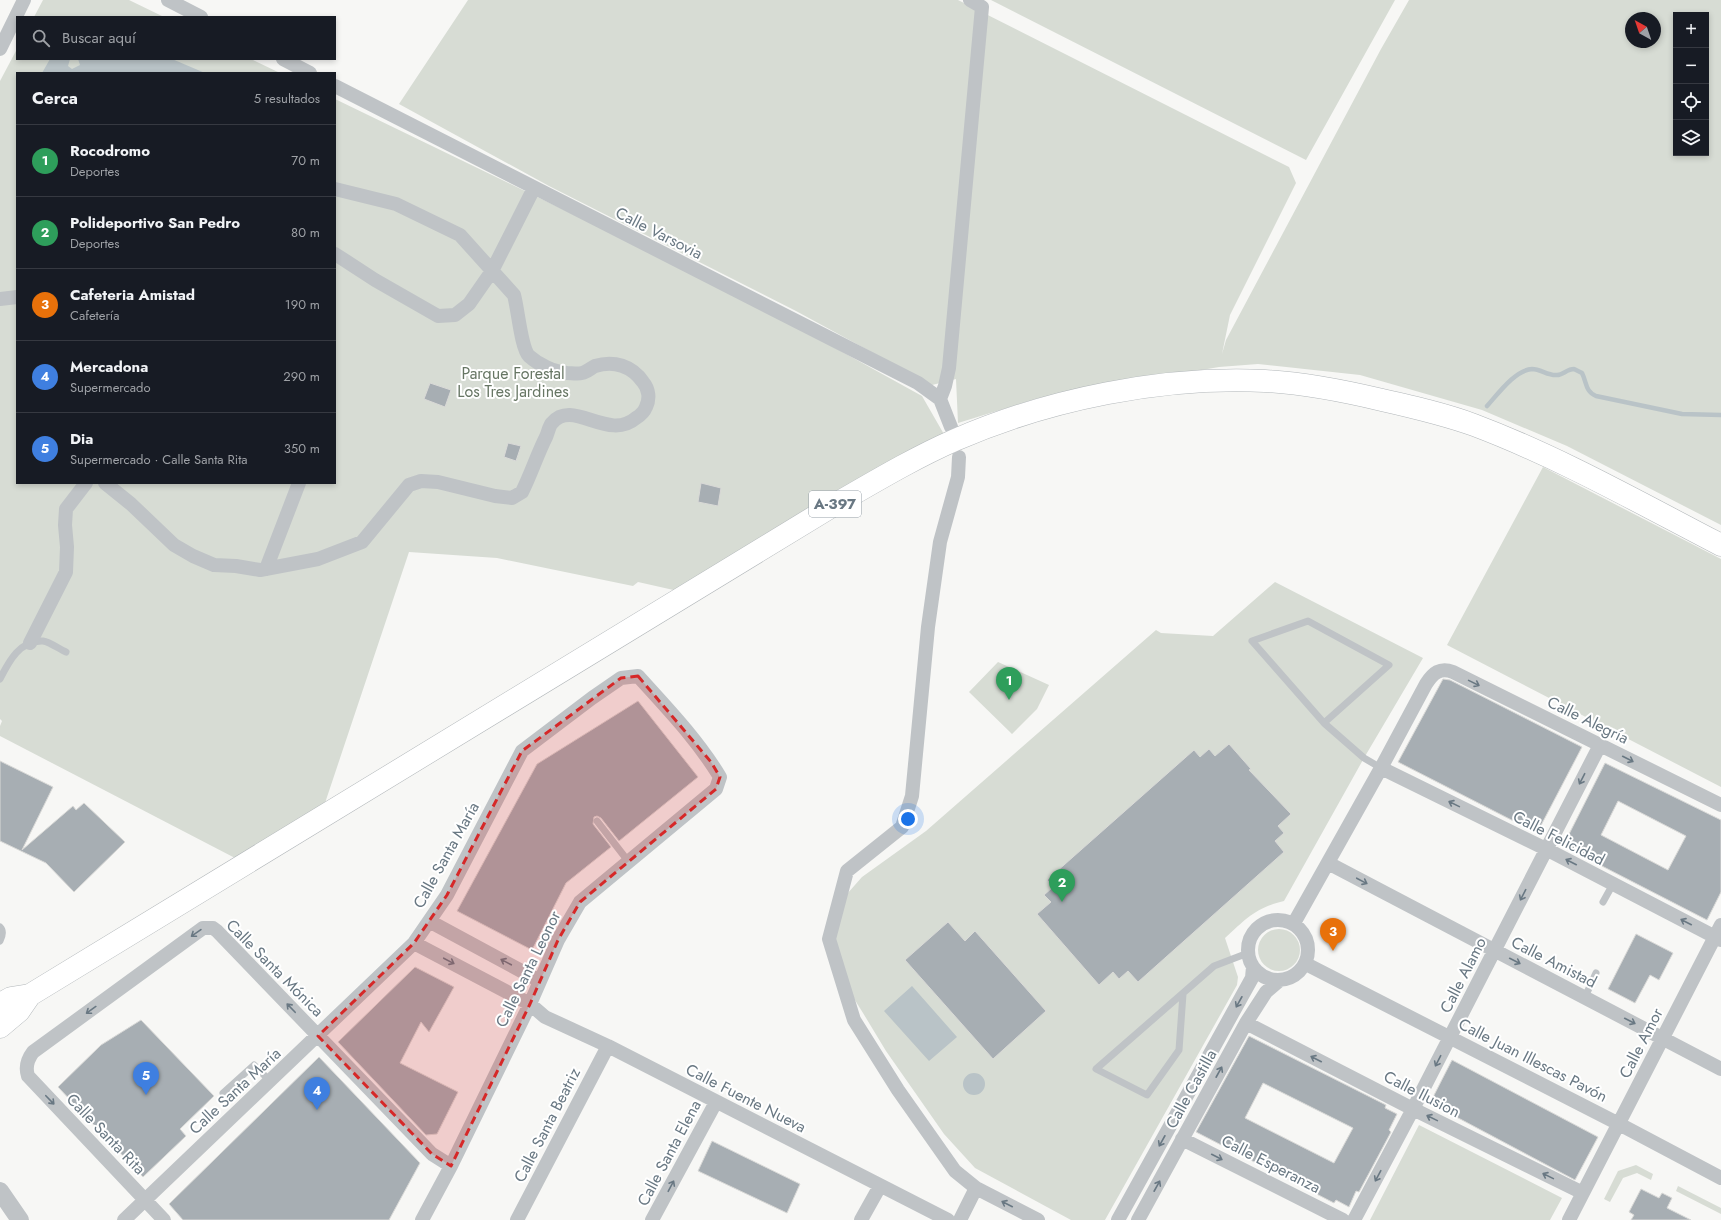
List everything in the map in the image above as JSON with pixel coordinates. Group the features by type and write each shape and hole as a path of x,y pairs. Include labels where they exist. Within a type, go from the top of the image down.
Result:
{"main road":[{"name":"A-397","path":"0,1004 11,998 30,995 834,504 897,469 955,440 1020,415 1070,402 1124,391 1169,385 1211,381 1265,381 1309,386 1412,406 1472,424 1519,443 1565,465 1721,545"},
{"name":"A-397","path":"0,1026 19,1011 30,995"}],"street":[{"path":"0,48 24,0"},
{"path":"168,0 199,16"},
{"path":"951,426 940,399 949,368 976,3"},
{"path":"285,60 308,72"},
{"name":"Calle Varsovia","path":"336,87 918,383 940,399"},
{"path":"336,255 375,280 438,316 455,315 468,304 492,271 534,188"},
{"path":"106,484 131,504 174,545 194,556 214,564 260,570 318,559 362,542 408,486 421,481 438,482 494,496 512,498 522,492 552,423 564,415 576,415 616,427 632,422 644,411 649,401 645,384 637,374 624,366 610,363 595,366 582,373 565,373 545,367 528,355 520,327 518,308 514,295 460,235 396,204 336,189"},
{"path":"0,299 16,297"},
{"path":"960,457 958,477 940,542 928,627 912,796 902,827 847,872 829,939 854,1020 898,1090 955,1171 976,1188 1038,1220"},
{"path":"30,642 66,572 66,509 85,484"},
{"path":"266,569 299,484"},
{"name":"Calle Alegría","path":"1381,768 1426,684 1434,673 1443,669 1453,672 1600,744 1721,806"},
{"name":"Calle Santa María","path":"124,1220 414,943 447,895 522,751 592,698 621,678 638,676 680,723 711,762 720,777"},
{"name":"Calle Alamo","path":"1354,1220 1495,951 1600,744"},
{"path":"1294,923 1381,768"},
{"name":"Calle Felicidad","path":"1381,768 1546,849 1613,884 1719,934"},
{"name":"Calle Santa Leonor","path":"422,1220 451,1166 530,1004 558,940 580,902 716,789 720,777"},
{"name":"Calle Amistad","path":"1328,863 1721,1068"},
{"path":"1273,920 1283,920 1294,923 1307,942 1309,952 1306,964 1300,972 1280,980 1272,980 1262,977 1253,967 1248,953 1248,946 1252,935 1258,927 1273,920"},
{"path":"429,921 540,981"},
{"name":"Calle Santa Mónica","path":"26,1070 29,1057 33,1052 203,928 208,927 217,931 432,1154 451,1166"},
{"name":"Calle Amor","path":"1569,1220 1663,1038 1719,934"},
{"name":"Calle Fuente Nueva","path":"414,943 530,1004 546,1017 608,1046 948,1220"},
{"name":"Calle Juan Illescas Pavón","path":"1306,964 1619,1124 1721,1178"},
{"path":"1118,1220 1252,978 1253,967"},
{"name":"Calle Castilla","path":"1138,1220 1246,1023 1266,992 1280,980"},
{"name":"Calle Ilusion","path":"1246,1023 1413,1109 1583,1193"},
{"name":"Calle Santa Beatriz","path":"517,1220 608,1046"},
{"name":"Calle Santa Rita","path":"26,1070 28,1076 164,1220"},
{"name":"Calle Santa Elena","path":"652,1220 716,1102"},
{"name":"Calle Esperanza","path":"1182,1139 1343,1220"},
{"path":"861,1220 880,1186"},
{"path":"960,1220 976,1188"},
{"path":"0,1192 20,1220"}],"lane":[{"path":"1324,724 1389,665 1308,621 1252,642 1324,724 1364,758 1381,768"},
{"path":"0,679 13,655 19,648 30,642 44,641 66,652"},
{"path":"597,821 628,861"},
{"path":"1603,902 1613,884"},
{"path":"0,927 2,929 3,936 0,941"},
{"path":"1183,994 1179,1050 1147,1095 1096,1069 1214,966 1248,953"},
{"path":"1585,997 1596,973"},
{"path":"223,1093 254,1065 270,1081"}],"highlighted area":[{"path":"638,676 711,762 720,777 716,789 580,902 558,940 530,1004 451,1166 432,1154 318,1036 414,943 447,895 522,751 621,678"}],"green space":[{"path":"43,0 129,0 162,16 35,16"},
{"path":"468,0 958,0 1289,167 1296,183 1230,315 1222,354 1226,340 1381,49 1409,0 1721,0 1721,525 1567,446 1482,410 1360,375 1258,364 1219,367 1039,398 958,423 956,379 932,385 796,311 549,186 399,104"},
{"path":"991,0 1395,0 1306,160"},
{"name":"Parque Forestal Los Tres Jardines","path":"16,51 16,60 253,60 278,72 16,72 16,484 336,484 336,99 734,292 922,396 945,436 678,591 638,582 633,586 497,558 409,552 325,803 235,858 0,736 0,726 2,721 0,719 0,81"},
{"path":"1543,467 1721,559 1721,787 1447,645"},
{"path":"1275,582 1423,658 1364,758 1284,901 1258,911 1246,919 1225,938 1238,977 1237,985 1105,1220 1071,1220 975,1168 944,1134 886,1051 853,997 834,940 847,894 862,877 926,831 1156,630 1161,633 1213,636"},
{"path":"998,662 1049,685 1037,709 1012,734 969,692"},
{"path":"1275,929 1283,929 1291,932 1297,938 1300,950 1297,962 1291,968 1283,971 1275,971 1267,968 1261,962 1258,954 1258,946 1261,938 1267,932"},
{"path":"1419,1125 1562,1198 1550,1220 1370,1220"},
{"path":"1636,1165 1653,1174 1651,1180 1637,1173 1623,1178 1610,1202 1604,1199 1618,1171"},
{"path":"1678,1186 1721,1208 1721,1214 1676,1191"}],"shaded area":[{"path":"49,60 70,60 68,66 72,69 80,65 78,60 174,60 203,72 43,72"},
{"path":"912,986 957,1037 929,1061 884,1011"},
{"path":"974,1073 982,1076 985,1084 982,1092 974,1095 966,1092 963,1084 966,1076"}],"building":[{"path":"430,383 451,390 445,407 424,399"},
{"path":"508,443 521,446 516,461 504,457"},
{"path":"701,483 721,488 718,506 698,502"},
{"path":"1443,679 1450,680 1582,747 1537,833 1398,762"},
{"path":"638,701 698,777 619,841 601,818 597,816 594,817 593,824 611,847 566,883 532,950 457,911 537,764"},
{"path":"1229,744 1251,769 1249,770 1291,814 1278,826 1284,833 1275,841 1284,852 1138,982 1128,971 1119,979 1113,972 1099,985 1037,914 1051,902 1044,895 1053,887 1047,880 1194,750 1200,757 1209,749 1215,756"},
{"path":"0,761 53,787 22,850 73,806 76,810 84,803 125,842 74,892 46,863 0,841"},
{"path":"1605,763 1721,820 1721,892 1707,920 1563,846","holes":["1618,801 1686,836 1668,870 1601,835"]},
{"path":"948,922 965,941 975,931 1046,1011 993,1059 905,960"},
{"path":"1636,934 1673,953 1659,980 1650,975 1635,1003 1608,989"},
{"path":"415,967 454,987 429,1032 421,1022 400,1063 458,1092 437,1134 426,1135 338,1042"},
{"path":"141,1020 214,1096 180,1129 186,1136 143,1177 58,1087 101,1045"},
{"path":"1249,1036 1386,1105 1385,1108 1397,1114 1389,1130 1391,1132 1359,1192 1356,1191 1349,1207 1336,1200 1334,1203 1196,1132","holes":["1263,1083 1353,1128 1334,1163 1245,1118"]},
{"path":"319,1057 420,1163 389,1220 183,1220 169,1204"},
{"path":"1452,1060 1598,1137 1575,1180 1430,1103"},
{"path":"712,1141 800,1184 787,1213 698,1171"},
{"path":"1641,1189 1659,1198 1662,1193 1672,1198 1667,1208 1691,1220 1631,1220 1634,1215 1629,1212"}],"waterway":[{"path":"1487,406 1507,383 1526,370 1535,369 1557,375 1574,369 1582,373 1588,389 1596,396 1682,414 1721,415"}],"place":[{"name":"Rocodromo","path":"1009,700"},
{"name":"Polideportivo San Pedro","path":"1062,902"},
{"name":"Cafeteria Amistad","path":"1333,951"},
{"name":"Dia","path":"146,1095"},
{"name":"Mercadona","path":"317,1110"}]}
